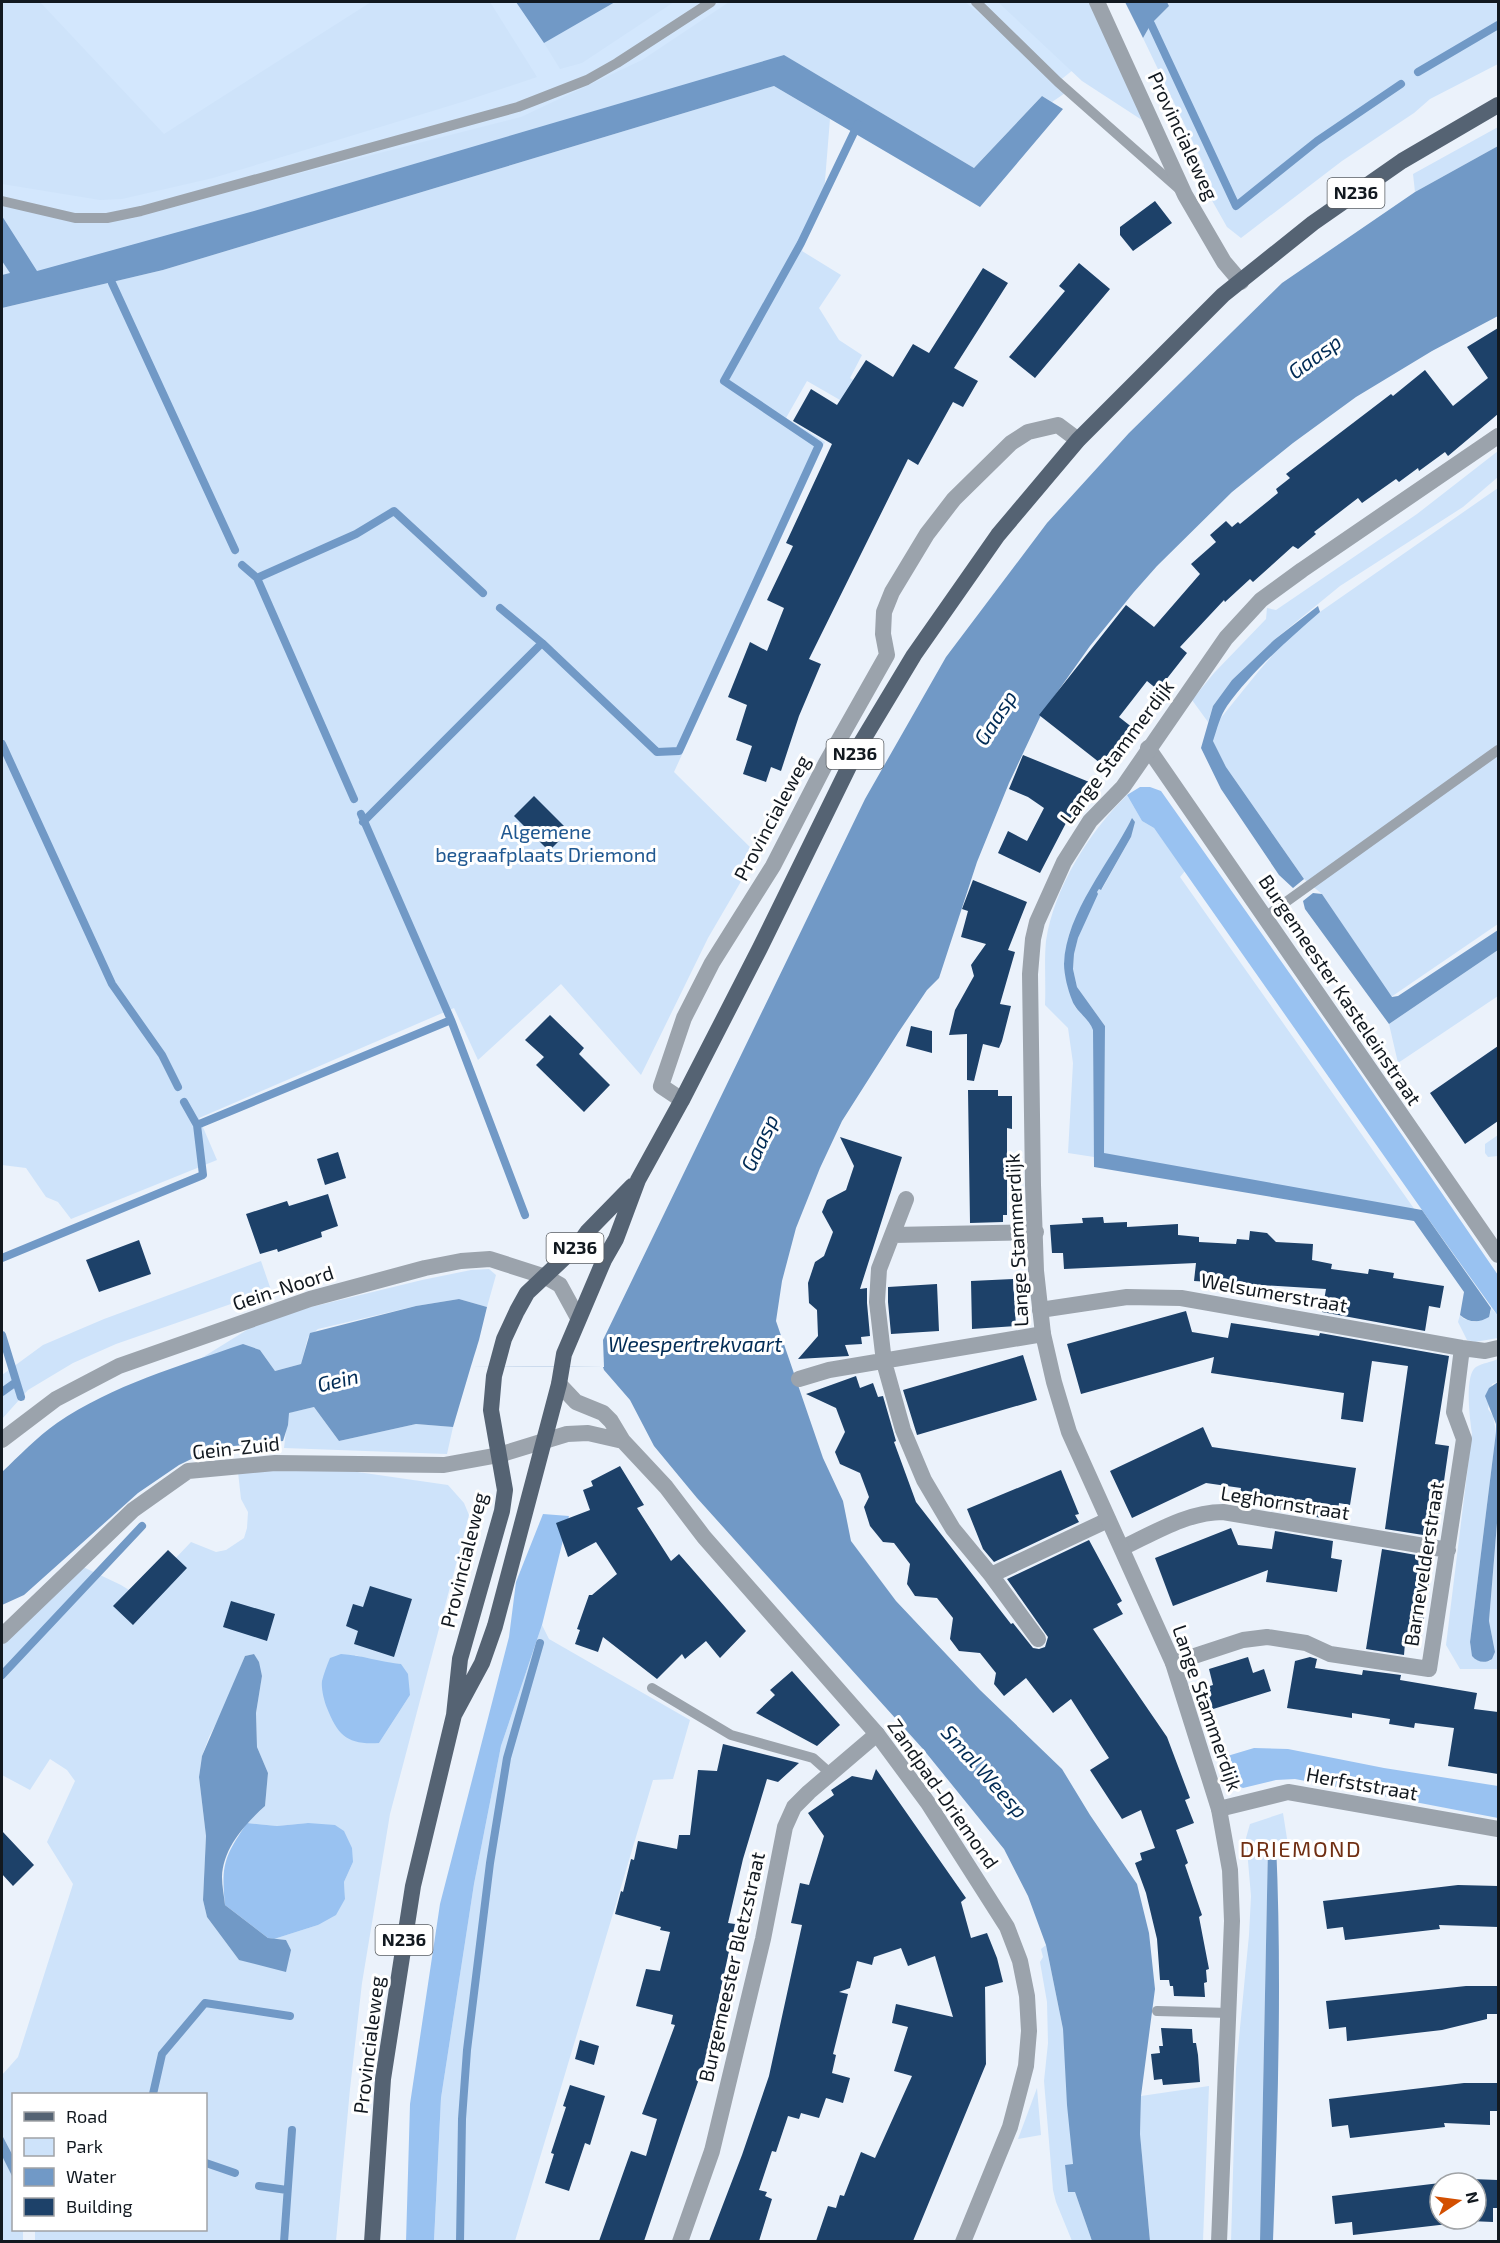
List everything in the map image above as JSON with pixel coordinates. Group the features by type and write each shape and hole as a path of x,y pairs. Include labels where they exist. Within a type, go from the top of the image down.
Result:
{"main road":[{"name":"Provincialeweg","path":"454,1715 482,1663 492,1635 564,1354 578,1318 616,1239 638,1180 760,948 858,748 914,655 998,535 1077,440 1223,295 1313,223 1402,161 1498,105"},
{"name":"Provincialeweg","path":"372,2241 383,2079 413,1886 454,1715 460,1659 502,1511 505,1490 491,1410 496,1366 516,1311 527,1293 546,1277 638,1180"}],"street":[{"name":"Provincialeweg","path":"1097,2 1185,195 1224,262 1240,282"},
{"name":"Provincialeweg","path":"682,1100 661,1086 684,1018 712,963 773,866 826,763 887,655 883,634 884,612 892,592 927,534 954,499 1011,443 1028,432 1058,425 1077,440"},
{"name":"Lange Stammerdijk","path":"1219,2241 1232,1921 1230,1870 1219,1809 1173,1663 1069,1432 1043,1334 1036,1271 1032,1150 1030,974 1033,939 1042,908 1064,862 1090,821 1123,787 1226,638 1261,600 1498,436"},
{"name":"Burgemeester Kasteleinstraat","path":"1148,748 1498,1255"},
{"path":"906,1199 879,1269 877,1302 884,1362 903,1430 924,1480 953,1529 991,1575 1038,1639"},
{"path":"893,1235 1036,1232"},
{"name":"Gein-Noord","path":"2,1440 56,1399 119,1366 310,1299 425,1268 461,1261 490,1259 546,1277 560,1285 578,1318"},
{"name":"Welsumerstraat","path":"1040,1310 1126,1297 1180,1298 1462,1348 1485,1351 1498,1348"},
{"path":"799,1379 829,1370 1043,1334"},
{"name":"Barnevelderstraat","path":"1173,1663 1243,1640 1268,1637 1306,1642 1330,1654 1429,1669 1464,1438 1454,1412 1462,1348"},
{"name":"Zandpad-Driemond","path":"560,1376 576,1402 603,1413 611,1421 623,1441 666,1487 704,1537 877,1734 928,1803 999,1912 1014,1944 1026,1987 1029,2031 1026,2067 1010,2127 963,2241"},
{"path":"499,1455 567,1434 588,1433 623,1441"},
{"name":"Gein-Zuid","path":"2,1636 133,1510 188,1471 275,1463 444,1465 499,1455"},
{"name":"Leghornstraat","path":"1122,1548 1188,1518 1205,1512 1223,1512 1448,1550"},
{"path":"991,1575 1108,1520"},
{"name":"Burgemeester Bletzstraat","path":"680,2241 712,2151 763,1939 785,1827 794,1807 877,1734"},
{"name":"Herfststraat","path":"1219,1809 1288,1792 1498,1830"}],"lane":[{"path":"2,201 75,218 119,216 518,108 587,80 711,2"},
{"path":"976,2 1058,82 1185,195"},
{"path":"1265,917 1498,750"},
{"path":"652,1688 731,1735 813,1758 831,1774"},
{"path":"1157,2011 1229,2013"}],"shaded area":[{"path":"2,2 1077,2 1099,49 1058,82 778,71 2,292"},
{"path":"1140,787 1150,787 1161,791 1343,1049 1498,1275 1498,1316 1154,828 1142,821 1127,795"},
{"path":"543,1514 569,1516 542,1625 501,1746 474,1884 441,2098 434,2241 406,2242 410,2104 440,1904 509,1637 516,1582"},
{"path":"341,1654 401,1664 408,1674 410,1695 379,1743 359,1742 346,1737 335,1726 327,1708 322,1681 330,1658"},
{"path":"1254,1748 1288,1749 1384,1768 1498,1786 1498,1818 1295,1779 1276,1780 1243,1788 1233,1784 1224,1757"},
{"path":"247,1823 277,1826 308,1823 335,1825 344,1831 352,1848 353,1862 344,1882 345,1899 336,1915 318,1925 274,1939 268,1938 225,1905 224,1870 226,1862 233,1845"}],"green space":[{"path":"2,2 40,2 164,134 371,2 490,2 537,77 213,178 122,199 100,200 2,184"},
{"path":"615,2 674,2 582,63 560,69 544,43"},
{"path":"729,2 965,2 1071,89 1052,102 1042,96 974,168 784,55 254,211 36,271 2,216 2,201 94,221 131,219 521,117 642,60"},
{"path":"998,2 1089,2 1145,122 1082,81"},
{"path":"1167,2 1498,2 1498,64 1430,99 1414,113 1342,161 1241,238 1227,227 1201,181 1204,165 1143,38 1151,24 1169,6"},
{"name":"Algemene begraafplaats Driemond","path":"774,86 830,119 824,193 802,251 841,275 819,308 839,340 862,355 850,378 890,402 880,423 807,381 786,418 825,442 674,772 757,854 708,938 641,1075 561,984 478,1060 454,1008 199,1118 217,1160 71,1219 58,1202 46,1197 26,1168 2,1165 2,308 163,270"},
{"path":"1498,127 1498,146 1415,192 1413,174"},
{"path":"1498,451 1498,477 1463,507 1340,586 1274,640 1232,680 1213,706 1208,722 1192,700 1214,673 1266,619 1267,608 1276,610 1417,514"},
{"path":"1498,488 1498,924 1391,997 1322,894 1304,879 1226,767 1213,741 1207,735 1294,630"},
{"path":"1127,795 1142,821 1154,828 1185,871 1180,877 1415,1210 1104,1154 1105,1026 1077,987 1073,969 1074,954 1078,938 1097,892 1102,889 1131,837 1130,821 1127,830 1088,893 1069,934 1064,964 1065,976 1075,1007 1093,1029 1094,1157 1068,1153 1073,1063 1068,1028 1045,1005 1046,941 1057,901 1075,862 1099,826"},
{"path":"1498,950 1498,996 1398,1063 1389,1024"},
{"path":"1498,1135 1498,1156 1488,1157 1485,1153 1485,1144"},
{"path":"261,1261 271,1290 116,1344 73,1363 28,1390 2,1419 2,1375 43,1345 104,1319"},
{"path":"489,1269 496,1275 487,1307 459,1299 416,1306 318,1329 308,1337 301,1364 275,1371 260,1350 200,1359 266,1318 422,1280 471,1270"},
{"path":"1491,1308 1498,1316 1498,1338 1475,1342 1467,1340 1458,1322 1460,1315 1464,1319 1475,1322 1491,1312"},
{"path":"1498,1359 1498,1382 1492,1384 1488,1409 1493,1416 1496,1432 1470,1642 1477,1660 1490,1661 1495,1652 1489,1621 1498,1511 1498,1669 1460,1669 1446,1645 1472,1433 1470,1379 1476,1367"},
{"path":"314,1407 339,1441 416,1424 453,1427 447,1454 284,1448 288,1413"},
{"path":"274,1460 448,1485 464,1503 469,1515 390,1814 362,1983 336,2241 35,2241 35,2231 207,2231 207,2093 12,2093 12,2154 2,2135 2,2075 18,2057 73,1884 47,1842 75,1781 67,1770 50,1759 30,1790 2,1775 2,1645 81,1566 129,1590 152,1583 191,1542 216,1552 226,1550 244,1538 247,1528 248,1512 241,1499 237,1463","holes":["254,1654 262,1676 256,1713 257,1747 268,1773 265,1806 247,1823 277,1826 308,1823 353,1862 344,1882 345,1899 318,1925 274,1939 286,1940 239,1960 207,1917 203,1900 206,1836 199,1777 202,1756 209,1737 245,1656","355,1655 377,1662 401,1664 410,1695 379,1743"]},
{"path":"542,1625 549,1639 690,1720 673,1779 653,1780 515,2241 434,2242 441,2098 474,1884 501,1746"},
{"path":"1283,1813 1288,1845 1276,1843 1268,1846 1260,2241 1231,2242 1236,2069 1251,1896 1246,1838 1250,1824"},
{"path":"1046,1945 1063,2029 1073,2165 1065,2165 1068,2192 1075,2192 1092,2241 1072,2241 1053,2190 1044,2081 1048,2043 1047,2002 1040,1962 1043,1957 1041,1949"},
{"path":"1209,2086 1203,2241 1150,2241 1140,2134 1141,2096"},
{"path":"1037,2088 1041,2135 1018,2139"},
{"path":"2,2156 12,2176 12,2231 23,2231 23,2241 2,2241"}],"water":[{"path":"516,2 615,2 544,43"},
{"path":"1125,2 1167,2 1169,6 1151,24 1143,38"},
{"path":"784,55 974,168 1042,96 1063,109 980,207 774,86 163,270 2,308 2,275 10,273 2,261 2,216 37,271 254,211"},
{"name":"Weespertrekvaart","path":"1498,146 1498,316 1432,351 1356,397 1232,492 1157,566 1090,646 1041,715 1009,783 977,862 939,978 927,990 842,1121 796,1228 782,1281 776,1321 823,1458 843,1501 851,1541 896,1601 980,1690 1062,1769 1137,1884 1149,1933 1155,1989 1141,2096 1140,2134 1150,2241 1092,2241 1075,2192 1068,2192 1065,2165 1073,2164 1063,2029 1046,1945 1028,1896 1004,1849 923,1749 697,1498 654,1446 630,1400 603,1367 471,1366 453,1427 416,1424 339,1441 314,1407 289,1413 283,1441 214,1448 179,1465 138,1493 24,1595 2,1605 2,1472 35,1440 57,1423 124,1387 243,1344 260,1350 275,1371 301,1364 310,1333 416,1306 459,1299 487,1307 479,1340 603,1340 865,799 946,657 1047,523 1129,433 1282,283 1415,192"},
{"path":"1318,606 1320,612 1271,656 1237,693 1222,714 1213,741 1226,767 1304,879 1293,888 1279,875 1221,789 1201,748 1213,706 1232,680 1274,640"},
{"path":"1132,818 1135,822 1131,837 1101,890 1097,892 1078,938 1074,954 1073,969 1077,987 1105,1026 1104,1153 1422,1210 1491,1308 1489,1317 1474,1321 1467,1320 1460,1315 1464,1292 1414,1221 1094,1167 1093,1030 1072,1000 1066,982 1064,964 1072,926 1091,888"},
{"path":"1313,893 1322,894 1392,997 1398,996 1498,930 1498,950 1389,1024 1305,909 1303,901"},
{"path":"1498,1382 1498,1511 1489,1621 1495,1652 1492,1659 1484,1662 1472,1656 1470,1642 1496,1432 1496,1424 1485,1396 1489,1388"},
{"path":"254,1654 259,1662 262,1676 256,1713 257,1747 268,1773 265,1806 236,1837 223,1866 222,1884 225,1905 268,1938 286,1940 291,1950 286,1972 239,1960 207,1917 203,1900 206,1836 199,1777 202,1756 245,1656"},
{"path":"1276,1843 1279,1993 1273,2241 1260,2242 1268,1846"},
{"path":"2,2135 12,2154 12,2176 2,2156"}],"pier":[{"path":"479,1340 603,1340 604,1367 471,1366"}],"building":[{"path":"1155,201 1172,223 1133,251 1120,235 1120,227"},
{"path":"1079,263 1110,289 1035,378 1009,357 1065,291 1059,286"},
{"path":"983,268 1008,283 954,368 978,381 963,407 953,402 918,465 908,459 809,659 821,664 799,716 781,771 771,767 766,782 743,774 752,746 736,740 747,705 728,697 750,642 767,651 784,608 767,600 793,546 786,543 832,444 793,421 811,389 837,405 866,360 893,377 913,344 929,353"},
{"path":"1498,328 1498,414 1448,456 1445,452 1419,471 1418,468 1399,482 1396,479 1362,503 1358,498 1314,532 1316,534 1298,549 1293,546 1253,582 1250,579 1225,602 1224,600 1180,647 1187,653 1158,690 1147,681 1119,717 1133,728 1104,766 1039,715 1126,605 1154,627 1200,574 1191,564 1216,542 1210,535 1226,521 1232,527 1238,522 1240,524 1278,493 1276,489 1290,478 1286,474 1391,394 1393,396 1425,370 1453,406 1488,378 1467,347"},
{"path":"1023,755 1099,786 1072,826 1066,823 1040,873 998,853 1008,831 1027,841 1044,808 1028,797 1009,789"},
{"path":"534,796 569,831 549,851 514,816"},
{"path":"973,880 1027,902 1008,950 1015,952 1000,1004 1011,1006 1002,1041 999,1048 983,1044 974,1081 967,1080 967,1034 949,1035 955,1010 974,976 971,965 986,944 961,937 968,911 962,909"},
{"path":"550,1015 584,1048 579,1054 610,1085 584,1112 536,1065 544,1057 525,1040"},
{"path":"911,1026 932,1031 932,1053 906,1046"},
{"path":"1498,1046 1498,1121 1465,1144 1430,1093"},
{"path":"968,1090 998,1090 998,1096 1012,1096 1012,1129 1007,1128 1007,1215 1003,1215 1003,1222 970,1223"},
{"path":"840,1137 902,1157 860,1289 867,1288 870,1336 861,1337 862,1344 845,1345 849,1356 798,1359 818,1336 817,1310 809,1303 808,1283 815,1262 824,1256 833,1232 822,1212 827,1200 846,1190 854,1166"},
{"path":"338,1152 346,1178 325,1185 317,1159"},
{"path":"328,1194 338,1226 321,1232 322,1237 278,1252 277,1249 260,1254 246,1214 287,1201 289,1206"},
{"path":"1103,1217 1104,1223 1127,1222 1127,1227 1178,1224 1178,1235 1199,1237 1199,1242 1236,1244 1237,1239 1249,1240 1250,1231 1267,1233 1276,1242 1313,1244 1312,1260 1332,1264 1331,1269 1368,1274 1369,1269 1394,1273 1393,1278 1444,1286 1440,1308 1429,1306 1425,1331 1322,1312 1326,1289 1194,1281 1196,1263 1064,1269 1063,1253 1052,1253 1050,1225 1083,1223 1082,1218"},
{"path":"139,1240 151,1274 99,1292 86,1260"},
{"path":"1013,1279 1016,1326 972,1329 971,1281"},
{"path":"937,1284 939,1331 891,1334 888,1287"},
{"path":"1186,1311 1192,1332 1228,1338 1231,1323 1319,1336 1320,1333 1449,1356 1435,1444 1449,1446 1436,1537 1385,1529 1408,1366 1372,1361 1363,1422 1341,1419 1344,1393 1211,1373 1214,1357 1081,1394 1067,1344"},
{"path":"1023,1355 1037,1400 917,1435 903,1390"},
{"path":"856,1376 860,1388 873,1383 878,1397 883,1396 896,1441 894,1442 916,1502 1011,1624 1013,1623 1033,1648 1045,1647 1048,1637 1007,1579 1089,1540 1122,1601 1117,1604 1123,1614 1093,1629 1167,1737 1190,1798 1185,1800 1194,1823 1176,1830 1188,1863 1185,1865 1202,1915 1199,1917 1209,1969 1206,1970 1207,1982 1204,1983 1205,1997 1174,1996 1173,1986 1170,1986 1169,1980 1160,1980 1157,1939 1146,1893 1135,1863 1142,1860 1140,1853 1155,1848 1141,1810 1122,1819 1090,1770 1109,1758 1071,1699 1053,1713 1026,1678 1004,1696 994,1684 996,1673 980,1653 959,1651 950,1639 953,1618 937,1598 915,1596 907,1584 910,1564 894,1543 883,1542 870,1526 864,1507 869,1497 860,1473 840,1464 835,1452 845,1432 836,1408 806,1394"},
{"path":"1203,1427 1212,1447 1356,1468 1350,1505 1339,1503 1337,1521 1239,1502 1241,1488 1206,1483 1132,1518 1110,1471"},
{"path":"620,1466 644,1505 637,1508 671,1561 679,1554 746,1631 720,1658 706,1641 685,1659 682,1654 657,1679 603,1637 598,1652 575,1644 580,1630 577,1629 589,1595 592,1595 617,1574 596,1542 568,1557 556,1523 590,1510 583,1490 593,1486 591,1481"},
{"path":"1061,1470 1079,1514 1075,1515 1079,1522 994,1562 983,1549 967,1509"},
{"path":"1231,1528 1238,1545 1272,1549 1275,1531 1333,1541 1331,1558 1342,1560 1337,1592 1266,1582 1268,1570 1173,1606 1155,1558"},
{"path":"1382,1549 1433,1558 1420,1645 1405,1643 1404,1655 1366,1649"},
{"path":"168,1550 187,1568 133,1625 113,1606"},
{"path":"370,1586 412,1599 394,1657 354,1644 358,1631 346,1626 353,1604 363,1607"},
{"path":"231,1601 275,1614 267,1641 223,1627"},
{"path":"1248,1657 1253,1673 1264,1669 1271,1691 1210,1710 1203,1688 1213,1685 1209,1669"},
{"path":"1310,1657 1317,1659 1315,1668 1362,1675 1363,1670 1401,1675 1400,1680 1477,1693 1474,1709 1498,1712 1498,1774 1448,1766 1454,1728 1415,1723 1414,1728 1389,1724 1390,1719 1352,1713 1352,1718 1287,1708 1295,1661"},
{"path":"792,1671 840,1725 817,1746 756,1713 775,1695 770,1690"},
{"path":"723,1744 799,1763 778,1782 767,1779 743,1859 728,1923 735,1924 705,2061 644,2241 599,2241 631,2151 646,2156 657,2119 642,2114 675,2025 671,2024 673,2015 636,2006 646,1969 660,1971 670,1932 660,1930 661,1927 615,1914 631,1859 634,1860 638,1841 677,1849 679,1835 690,1835 698,1770 717,1771"},
{"path":"876,1769 966,1898 961,1902 971,1938 987,1933 997,1958 1003,1982 985,1987 986,2064 913,2241 816,2241 828,2206 836,2208 840,2195 844,2196 861,2152 875,2158 912,2076 894,2071 908,2027 892,2023 896,2004 953,2017 935,1956 908,1966 901,1948 874,1957 872,1965 857,1961 850,1988 839,1992 848,1994 833,2054 836,2055 832,2073 850,2078 843,2103 826,2098 819,2118 801,2113 799,2119 788,2116 776,2152 772,2151 759,2190 767,2192 765,2196 772,2199 759,2241 709,2241 769,2076 802,1925 791,1923 800,1883 809,1885 824,1836 808,1813 834,1795 831,1790 852,1776 872,1780"},
{"path":"2,1831 34,1865 13,1886 2,1874"},
{"path":"1458,1885 1498,1886 1498,1927 1439,1925 1440,1929 1345,1940 1343,1927 1327,1929 1323,1901"},
{"path":"1466,1986 1498,1986 1498,2014 1487,2014 1487,2019 1442,2030 1347,2041 1346,2027 1329,2029 1326,2001"},
{"path":"1161,2028 1192,2029 1193,2043 1196,2043 1198,2055 1200,2082 1163,2085 1162,2079 1154,2080 1151,2054 1160,2053 1159,2046 1163,2046"},
{"path":"580,2040 599,2046 594,2065 575,2059"},
{"path":"1464,2083 1498,2083 1498,2111 1490,2111 1490,2125 1444,2123 1445,2127 1350,2138 1348,2125 1332,2127 1329,2099"},
{"path":"570,2085 605,2096 590,2145 585,2143 569,2191 545,2183"},
{"path":"1488,2180 1498,2180 1498,2208 1493,2208 1493,2222 1488,2222"},
{"path":"1428,2184 1428,2226 1353,2235 1352,2222 1335,2224 1332,2196"}],"waterway":[{"path":"1151,24 1236,206 1317,141 1401,84"},
{"path":"1418,72 1498,25"},
{"path":"500,608 542,643 657,752 679,751 819,445 724,381 801,243 858,124"},
{"path":"112,283 235,550"},
{"path":"257,578 356,534 394,511 483,593"},
{"path":"242,565 257,578 354,799"},
{"path":"363,822 542,643"},
{"path":"2,744 112,984 162,1055 178,1087"},
{"path":"361,814 451,1020 525,1215"},
{"path":"197,1125 451,1020"},
{"path":"2,1258 203,1175 197,1125 184,1102"},
{"path":"2,1335 21,1397"},
{"path":"2,1392 16,1382"},
{"path":"2,1675 142,1526"},
{"path":"460,2242 462,2119 467,2050 490,1863 507,1758 540,1643"},
{"path":"153,2093 162,2054 205,2003 290,2016"},
{"path":"284,2242 292,2130"},
{"path":"207,2163 235,2173"},
{"path":"259,2186 287,2190"}],"district":[{"name":"DRIEMOND","path":"1301,1849"}],"water label":[{"name":"Gaasp","path":"1315,357"},
{"name":"Gaasp","path":"996,718"},
{"name":"Gaasp","path":"760,1143"},
{"name":"Gein","path":"338,1381"},
{"name":"Smal Weesp","path":"984,1772"}]}
